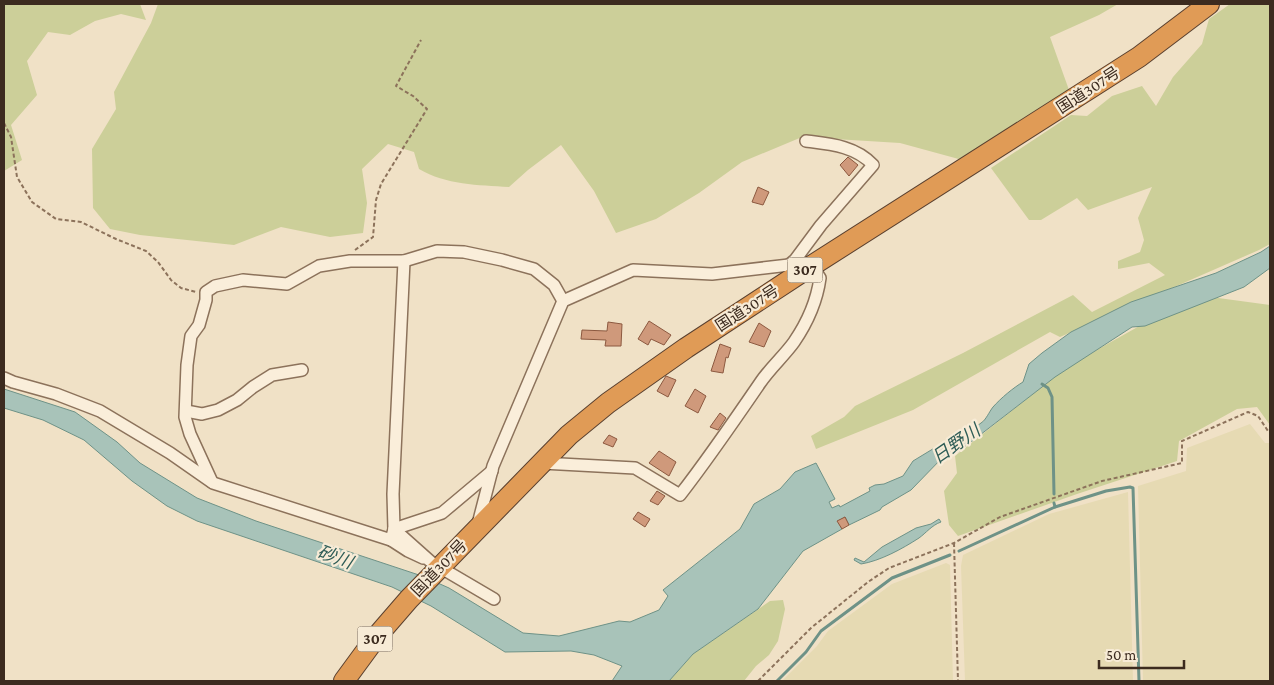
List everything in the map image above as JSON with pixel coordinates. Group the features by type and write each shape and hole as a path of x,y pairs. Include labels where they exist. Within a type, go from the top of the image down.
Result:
{"highway":[{"name":"国道307号","path":"344,681 377,636 435,568 477,529 569,435 608,403 800,268 1139,58 1209,4"}],"street":[{"path":"800,268 845,195 873,165 869,160 844,146 806,141"},
{"path":"213,483 190,434 185,417 187,365 191,336 199,325 206,300 206,292 214,286 243,280 287,284 318,266 350,261 404,261 437,251 464,252 534,269 554,286 563,301"},
{"path":"392,535 404,261"},
{"path":"477,529 492,471 563,301 633,270 712,274 800,268 820,278 818,290 808,317 794,342 761,381 714,451 680,495 635,468 542,463"},
{"path":"186,411 202,414 218,410 237,400 272,375 302,370"},
{"path":"4,378 56,394 100,411 170,453 213,483 392,535 435,568 460,578 494,599"},
{"path":"392,535 442,513 492,471"}],"path":[{"path":"350,261 355,250 373,237 376,200 381,184 427,109 412,96 396,86 421,40"},
{"path":"4,123 11,137 17,177 32,202 56,219 81,222 146,251 158,262 171,280 181,288 192,292 206,292"},
{"path":"758,681 811,628 868,582 889,568 954,543 1000,517 1102,481 1182,463 1182,441 1248,412 1258,416 1270,431"},
{"path":"954,543 958,681"}],"shaded area":[{"path":"1250,424 1265,443 1270,443 1270,681 1143,681 1138,486 1186,471 1187,448"},
{"path":"1128,492 1133,681 965,681 961,566 963,555 1049,514"},
{"path":"946,563 950,565 953,681 782,681 817,646 828,631 892,584"}],"green space":[{"path":"4,4 140,4 146,20 121,14 95,21 70,35 48,32 27,61 37,95 11,125 22,160 4,171"},
{"path":"158,4 1118,4 1099,15 1050,37 1069,90 966,161 900,143 802,137 742,162 699,193 656,219 616,233 594,191 561,145 509,187 462,183 440,178 419,169 414,152 388,144 362,169 367,203 363,233 330,237 281,227 234,245 140,235 110,229 93,208 92,149 116,109 114,92 151,23"},
{"path":"1230,4 1270,4 1270,244 1060,337 1050,332 913,410 816,449 811,436 844,417 855,406 963,353 1073,295 1092,312 1165,275 1149,263 1118,269 1118,261 1140,252 1144,240 1138,218 1152,187 1088,210 1077,198 1041,220 1029,220 991,168 1071,115 1087,116 1112,96 1142,86 1156,106 1173,77 1202,44 1209,19"},
{"path":"1211,297 1270,305 1270,425 1257,407 1237,409 1179,441 1177,461 958,536 949,525 944,491 957,473 955,456 1068,366 1143,324"},
{"path":"783,600 785,609 778,641 769,655 756,666 744,681 669,681 693,654 770,601"}],"water":[{"path":"1270,246 1270,268 1244,287 1145,326 1132,327 1055,377 958,452 944,456 911,490 880,510 849,525 845,517 838,521 842,529 803,551 758,609 693,654 669,681 612,681 622,666 594,655 571,651 505,652 431,606 392,587 197,521 167,506 132,481 84,440 43,420 4,408 4,389 75,412 117,442 140,463 197,498 256,521 422,576 449,588 523,633 559,636 619,621 630,622 659,610 668,596 663,590 740,529 754,504 780,489 795,472 816,463 835,499 829,502 832,508 839,505 840,507 870,491 869,488 875,485 884,484 903,476 913,461 941,444 953,445 957,442 983,422 993,407 1003,397 1023,382 1029,364 1071,332 1131,302 1216,273"},
{"path":"939,519 941,522 919,538 891,554 861,564 854,560 855,558 864,562 882,547 916,528 931,524"}],"building":[{"path":"848,157 858,165 849,176 840,165"},
{"path":"758,187 769,192 763,205 752,202"},
{"path":"649,321 671,335 664,345 651,339 648,345 638,339"},
{"path":"608,322 622,324 621,346 605,346 606,340 581,339 582,330 607,331"},
{"path":"759,323 771,331 764,347 749,342"},
{"path":"720,344 731,348 728,358 726,357 723,373 711,371"},
{"path":"666,376 676,380 668,397 657,391"},
{"path":"695,389 706,396 698,413 685,406"},
{"path":"720,413 726,418 718,430 710,427"},
{"path":"609,435 617,439 613,447 603,443"},
{"path":"659,451 676,462 669,476 649,463"},
{"path":"657,491 665,496 658,505 650,501"},
{"path":"638,512 650,519 645,527 633,519"},
{"path":"845,517 849,525 842,529 837,521"}],"waterway":[{"path":"1042,384 1048,388 1052,397 1054,494"},
{"path":"1055,507 1106,491 1133,488 1139,681"},
{"path":"959,551 1055,507 1054,503"},
{"path":"777,681 806,652 821,631 892,578 950,555"}],"water label":[{"name":"日野川","path":"956,444"},
{"name":"砂川","path":"335,557"}]}
